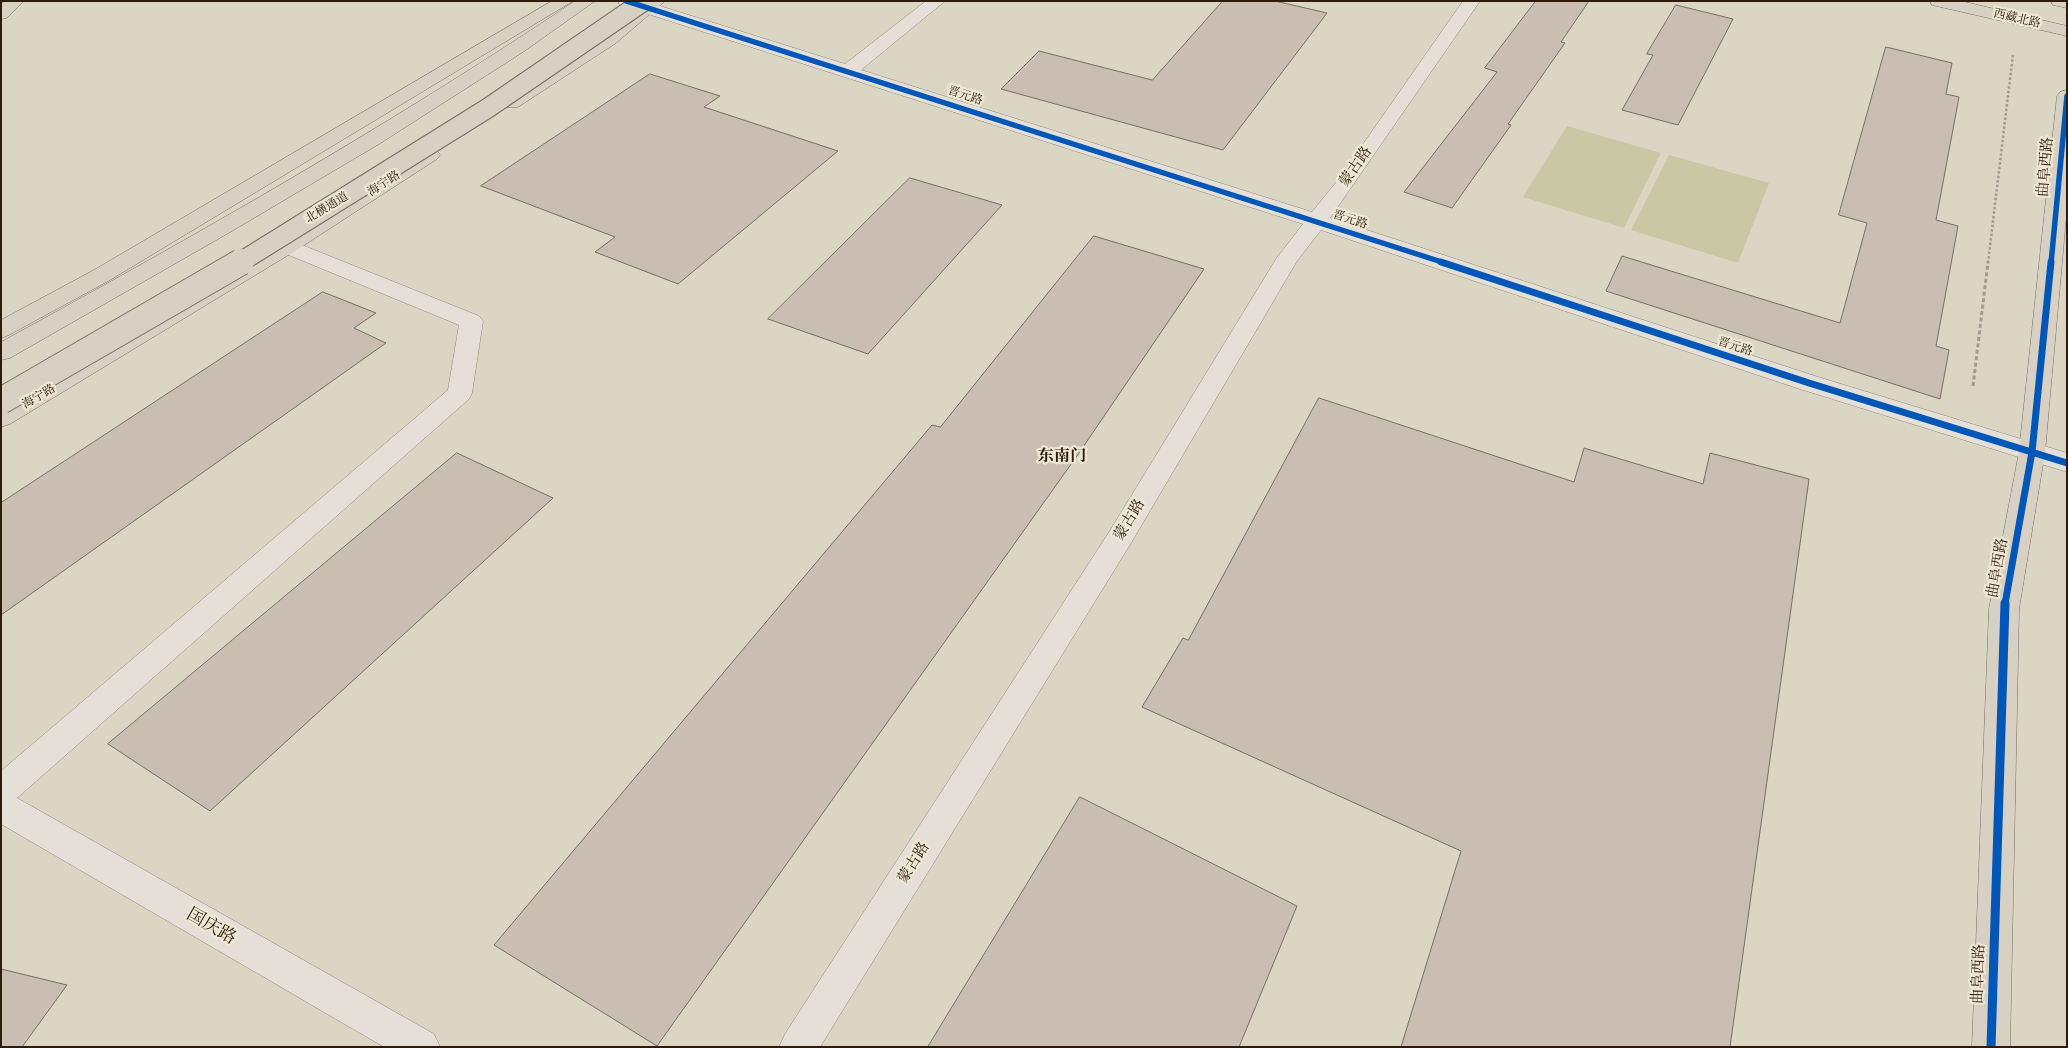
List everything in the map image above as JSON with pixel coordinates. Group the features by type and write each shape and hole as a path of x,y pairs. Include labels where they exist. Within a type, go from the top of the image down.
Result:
{"main road":[{"path":"1,14 16,1"},
{"path":"1,330 102,274 565,1"},
{"path":"1,352 119,287 384,132 587,1"},
{"name":"西藏北路","path":"1938,1 2067,31"},
{"path":"2059,1 2067,3"},
{"name":"海宁路","path":"1,418 287,246 610,39 650,3"},
{"name":"北横通道","path":"1,401 162,309 427,147 650,3"},
{"name":"曲阜西路","path":"1991,1047 2004,609 2032,452 2067,96"}],"street":[{"name":"晋元路","path":"626,1 650,3 848,71 1315,220 1809,383 2067,463"},
{"path":"848,71 937,1"},
{"name":"蒙古路","path":"798,1047 1121,536 1287,259 1315,220 1345,184 1472,1"},
{"path":"1,791 460,393 471,321 287,246"},
{"name":"国庆路","path":"1,806 421,1047"}],"path":[{"path":"1973,386 2013,54"}],"green space":[{"path":"1567,126 1661,153 1624,228 1523,197"},
{"path":"1669,155 1769,183 1738,263 1631,230"}],"building":[{"path":"1223,1 1275,1 1327,13 1223,150 1001,89 1039,51 1152,80"},
{"path":"1536,1 1589,1 1561,42 1565,43 1508,124 1511,125 1452,208 1404,192 1497,72 1485,68"},
{"path":"1676,5 1733,19 1678,125 1622,110 1653,55 1647,54"},
{"path":"1886,47 1952,63 1946,94 1959,97 1936,220 1958,226 1936,346 1949,350 1940,399 1606,291 1622,256 1840,323 1867,223 1839,215"},
{"path":"650,74 720,96 704,107 838,151 678,284 595,252 615,237 481,186"},
{"path":"910,178 1002,205 868,354 768,319"},
{"path":"1094,236 1204,269 1079,453 657,1046 494,945 932,425 940,427"},
{"path":"323,292 376,313 354,328 386,343 1,615 1,503"},
{"path":"1319,398 1574,482 1584,448 1703,484 1710,453 1809,479 1730,1047 1401,1047 1461,851 1142,707 1183,638 1188,640"},
{"path":"457,453 553,498 210,811 108,744"},
{"path":"1080,797 1297,906 1239,1047 928,1047"},
{"path":"1,969 67,985 22,1047 1,1047"}],"cycle path":[{"path":"626,1 1244,197 1809,383 2067,463"},
{"path":"1991,1047 2004,609 2032,452 2067,96"}],"district":[{"name":"东南门","path":"1062,457"}]}
